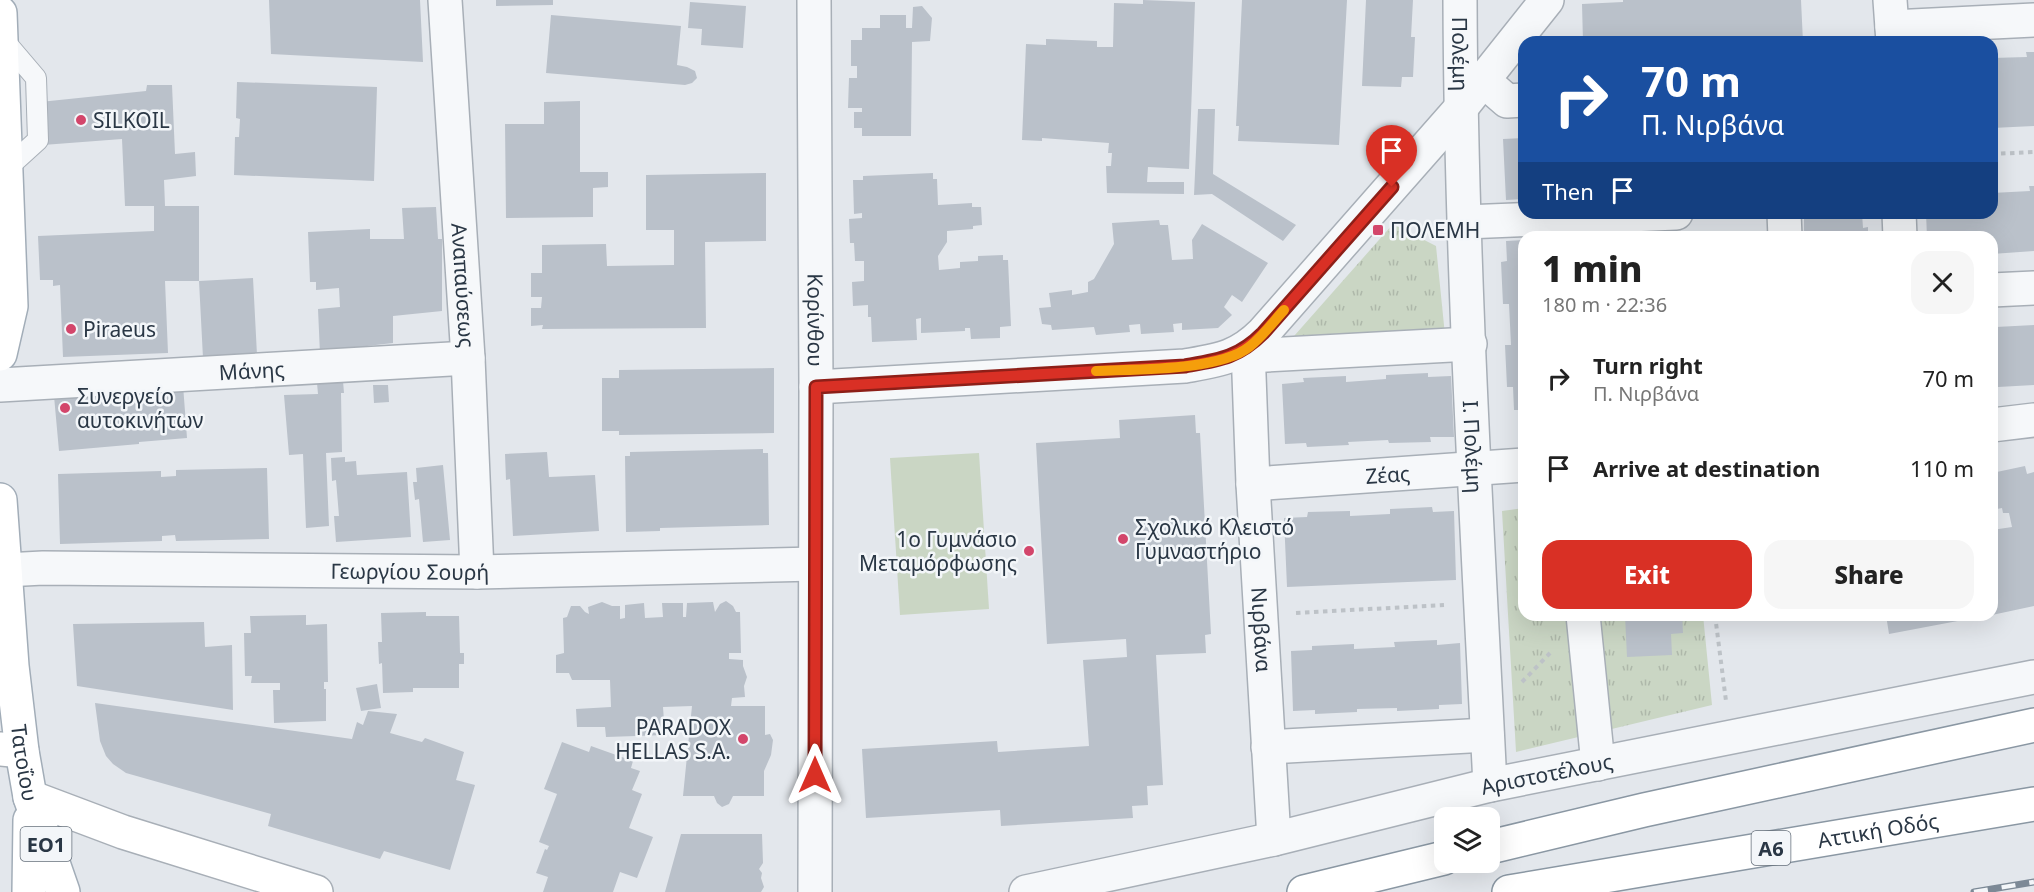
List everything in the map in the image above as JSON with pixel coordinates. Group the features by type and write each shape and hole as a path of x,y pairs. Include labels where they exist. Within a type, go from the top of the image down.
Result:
{"main road":[{"path":"0,13 10,306 0,354"},
{"name":"Τατοΐου","path":"0,500 12,666 11,750 30,797 123,832 316,892"},
{"path":"1500,845 1644,810 2034,724"},
{"name":"ΕΟ1","path":"29,892 30,797"},
{"name":"ΕΟ1","path":"30,797 63,892"},
{"name":"Αττική Οδός","path":"1509,892 2034,804"},
{"path":"1304,892 1434,860"}],"street":[{"name":"Αναπαύσεως","path":"444,0 468,358 477,572"},
{"name":"Κορίνθου","path":"814,0 815,892"},
{"name":"Πολέμη","path":"1460,0 1461,108"},
{"path":"1518,36 1546,0"},
{"path":"1892,23 2034,20"},
{"path":"1248,352 1461,108 1518,37"},
{"path":"1484,81 1507,101 1518,100"},
{"name":"Ι. Πολέμη","path":"1461,108 1474,468 1490,785"},
{"path":"1465,222 1535,219"},
{"path":"1998,290 2034,288"},
{"path":"816,387 1185,366 1218,361 1248,352 1470,344"},
{"name":"Νιρβάνα","path":"1248,352 1253,484 1274,839"},
{"name":"Μάνης","path":"0,385 468,358"},
{"path":"1998,424 2034,420"},
{"name":"Ζέας","path":"1253,484 1518,465"},
{"name":"Γεωργίου Σουρή","path":"5,570 43,568 477,572 815,564"},
{"path":"1583,621 1598,764"},
{"name":"Αριστοτέλους","path":"1026,892 1274,839 1490,785 2034,677"},
{"path":"1268,747 1487,727"}],"path":[{"path":"1998,154 2034,152"},
{"path":"1261,615 1481,603"},
{"path":"1487,727 1580,621"},
{"path":"1716,621 1731,738"}],"green space":[{"path":"1393,224 1436,246 1445,335 1287,344"},
{"path":"979,453 989,609 900,615 890,458"},
{"path":"1518,509 1518,621 1704,621 1712,705 1516,752 1502,511"}],"building":[{"path":"269,0 420,0 423,62 271,54"},
{"path":"496,0 553,0 553,5 496,6"},
{"path":"1143,0 1195,2 1189,169 1148,167 1147,182 1184,182 1184,194 1107,193 1106,166 1111,166 1112,153 1108,153 1109,143 1042,138 1042,141 1022,140 1026,44 1046,45 1046,39 1097,41 1097,47 1113,47 1114,3 1143,4"},
{"path":"1242,0 1347,0 1339,145 1238,141 1239,126 1236,126"},
{"path":"1366,0 1413,0 1411,37 1415,37 1413,77 1402,77 1401,87 1362,86"},
{"path":"1623,0 1801,0 1803,36 1583,36 1582,4 1623,2"},
{"path":"690,2 746,6 743,48 701,45 702,29 688,28"},
{"path":"922,6 932,18 930,41 912,42 911,136 862,136 862,128 854,128 854,112 862,112 862,108 848,108 849,78 857,78 857,66 851,66 851,40 862,40 862,28 880,28 880,15 906,15 906,28 912,28 913,7"},
{"path":"551,15 681,26 677,65 695,71 697,78 685,85 546,73"},
{"path":"2026,52 2034,52 2034,126 1998,128 1998,58 2027,57"},
{"path":"237,82 377,87 374,181 234,175 235,137 239,137 240,119 236,118"},
{"path":"147,85 172,85 175,154 195,152 196,176 164,180 165,206 199,206 199,281 165,281 168,353 63,357 60,285 53,286 53,280 40,280 38,236 154,231 154,206 125,206 122,139 43,145 40,102 146,91"},
{"path":"580,101 580,172 608,172 608,187 593,188 593,217 506,218 505,124 544,124 544,102"},
{"path":"1198,109 1215,109 1213,174 1296,225 1283,241 1212,194 1194,195"},
{"path":"1518,138 1518,199 1506,200 1503,139"},
{"path":"766,173 766,241 705,242 706,328 542,329 543,325 531,326 531,308 541,308 542,297 531,297 531,273 542,273 542,245 606,244 607,266 674,265 674,230 646,230 646,175"},
{"path":"933,173 933,179 937,179 938,205 972,203 972,207 981,207 982,225 973,226 973,229 947,231 947,242 938,256 939,270 960,268 960,262 978,261 978,256 1003,255 1003,260 1008,260 1011,326 1000,327 1000,338 971,339 970,328 965,328 965,331 921,333 921,318 916,319 917,340 872,342 868,305 853,306 852,282 864,281 864,261 855,261 854,243 850,243 849,219 862,218 862,213 854,214 853,180 863,180 863,176"},
{"path":"2029,186 2034,186 2034,251 1998,254 1998,231 1927,231 1926,219 1998,219 1998,193 2030,191"},
{"path":"436,207 438,239 442,239 442,311 393,316 393,343 367,346 367,351 320,354 318,309 340,307 339,288 316,290 316,282 310,282 308,232 370,229 370,239 404,239 402,208"},
{"path":"1804,219 1862,219 1863,228 1868,227 1868,231 1804,231"},
{"path":"1159,220 1160,225 1168,225 1172,260 1193,259 1192,240 1202,224 1268,263 1242,302 1232,295 1224,307 1232,315 1218,328 1182,330 1182,323 1173,324 1174,332 1141,334 1140,324 1129,325 1130,332 1096,335 1094,327 1052,330 1051,325 1042,324 1039,308 1051,307 1049,293 1072,290 1072,295 1088,292 1088,282 1094,279 1114,244 1112,223"},
{"path":"1518,240 1518,410 1514,410 1513,387 1507,387 1505,345 1511,345 1509,304 1503,304 1501,262 1507,261 1506,241"},
{"path":"253,278 257,355 203,358 199,281"},
{"path":"2034,325 2034,385 1998,387 1998,327"},
{"path":"774,368 774,433 619,435 619,431 602,431 602,378 619,378 619,370"},
{"path":"1428,373 1428,377 1451,376 1454,437 1430,437 1431,442 1389,443 1388,440 1307,447 1306,443 1285,444 1282,384 1304,382 1303,378 1346,376 1346,382 1386,379 1386,375"},
{"path":"343,381 344,393 341,393 342,452 326,453 329,526 306,528 303,454 289,455 284,395 318,394 317,383"},
{"path":"183,385 187,438 59,451 54,396"},
{"path":"373,385 388,385 389,402 374,403"},
{"path":"1195,415 1196,433 1200,433 1211,634 1205,635 1206,653 1156,655 1163,785 1147,786 1148,805 1132,806 1133,818 1001,826 1000,810 866,818 862,749 997,741 998,752 1089,746 1083,660 1127,657 1126,639 1047,644 1036,443 1120,438 1119,420"},
{"path":"763,449 763,453 768,453 769,525 660,528 660,531 626,532 625,456 630,456 630,452"},
{"path":"547,452 549,477 595,475 599,531 513,536 510,479 506,480 505,454"},
{"path":"345,457 345,462 356,461 357,475 407,472 411,537 336,542 334,516 339,516 336,480 332,481 331,458"},
{"path":"443,465 450,540 423,542 419,499 415,500 413,482 417,482 416,468"},
{"path":"2025,466 2027,474 2034,472 2034,606 1998,614 1998,529 2012,527 2009,513 2003,513 2002,508 1998,509 1998,472"},
{"path":"267,468 269,539 176,541 175,535 162,536 162,541 60,544 58,474 161,471 161,477 176,476 176,470"},
{"path":"1432,507 1433,512 1454,511 1456,580 1287,587 1284,518 1307,517 1308,512 1350,511 1350,516 1390,514 1390,509"},
{"path":"726,601 733,606 736,612 740,612 741,653 729,653 729,659 743,660 747,677 744,686 745,697 732,698 731,706 765,706 765,735 770,734 773,740 771,755 764,771 764,796 733,796 729,804 722,807 714,796 683,796 692,706 663,707 665,735 606,737 605,727 577,727 576,709 611,707 610,680 572,680 569,673 556,673 556,655 564,653 563,618 567,617 571,606 580,606 589,614 588,607 602,602 620,606 620,619 625,618 625,605 644,603 645,618 663,617 662,603 683,603 683,617 686,617 687,603 713,602 715,612 720,604"},
{"path":"426,612 426,616 459,616 460,653 464,653 464,664 459,664 459,688 413,688 413,692 383,693 382,663 379,664 378,642 382,642 381,613"},
{"path":"306,615 306,625 327,624 328,682 324,682 326,721 274,723 273,690 280,690 280,683 251,683 252,676 245,676 244,633 251,633 250,616"},
{"path":"1625,621 1682,621 1683,633 1671,634 1672,655 1627,657"},
{"path":"1887,621 1958,621 1889,634"},
{"path":"204,622 205,647 232,645 233,710 77,686 73,624"},
{"path":"1437,640 1437,645 1460,643 1462,704 1439,705 1439,709 1397,711 1397,708 1357,709 1357,712 1315,714 1315,710 1293,711 1291,651 1312,650 1312,646 1354,644 1354,649 1395,647 1394,642"},
{"path":"377,684 381,708 361,711 356,688"},
{"path":"95,703 352,739 357,722 363,725 368,711 397,714 390,733 422,742 425,738 464,752 456,780 475,785 450,870 384,851 380,859 268,826 271,814 126,773 106,756 100,741"},
{"path":"562,742 589,752 591,746 633,761 631,768 640,771 632,790 642,794 629,828 653,837 637,878 620,872 613,892 543,892 548,877 536,873 545,849 547,850 549,846 539,842 557,794 544,789"},
{"path":"681,834 762,834 763,863 759,869 762,873 764,887 761,892 665,892"}],"railway":[{"path":"1974,892 2034,882"}],"slow traffic":[{"path":"1096,371 1185,366 1218,361 1248,348 1284,310"}],"place":[{"name":"SILKOIL","path":"81,120"},
{"name":"ΠΟΛΕΜΗ","path":"1378,230"},
{"name":"Piraeus","path":"71,329"},
{"name":"Συνεργείο αυτοκινήτων","path":"65,408"},
{"name":"Σχολικό Κλειστό Γυμναστήριο","path":"1123,539"},
{"name":"1ο Γυμνάσιο Μεταμόρφωσης","path":"1029,551"},
{"name":"PARADOX HELLAS S.A.","path":"743,739"}],"route":[{"path":"815,775 816,387 1185,366 1218,361 1248,348 1392,187"}]}
